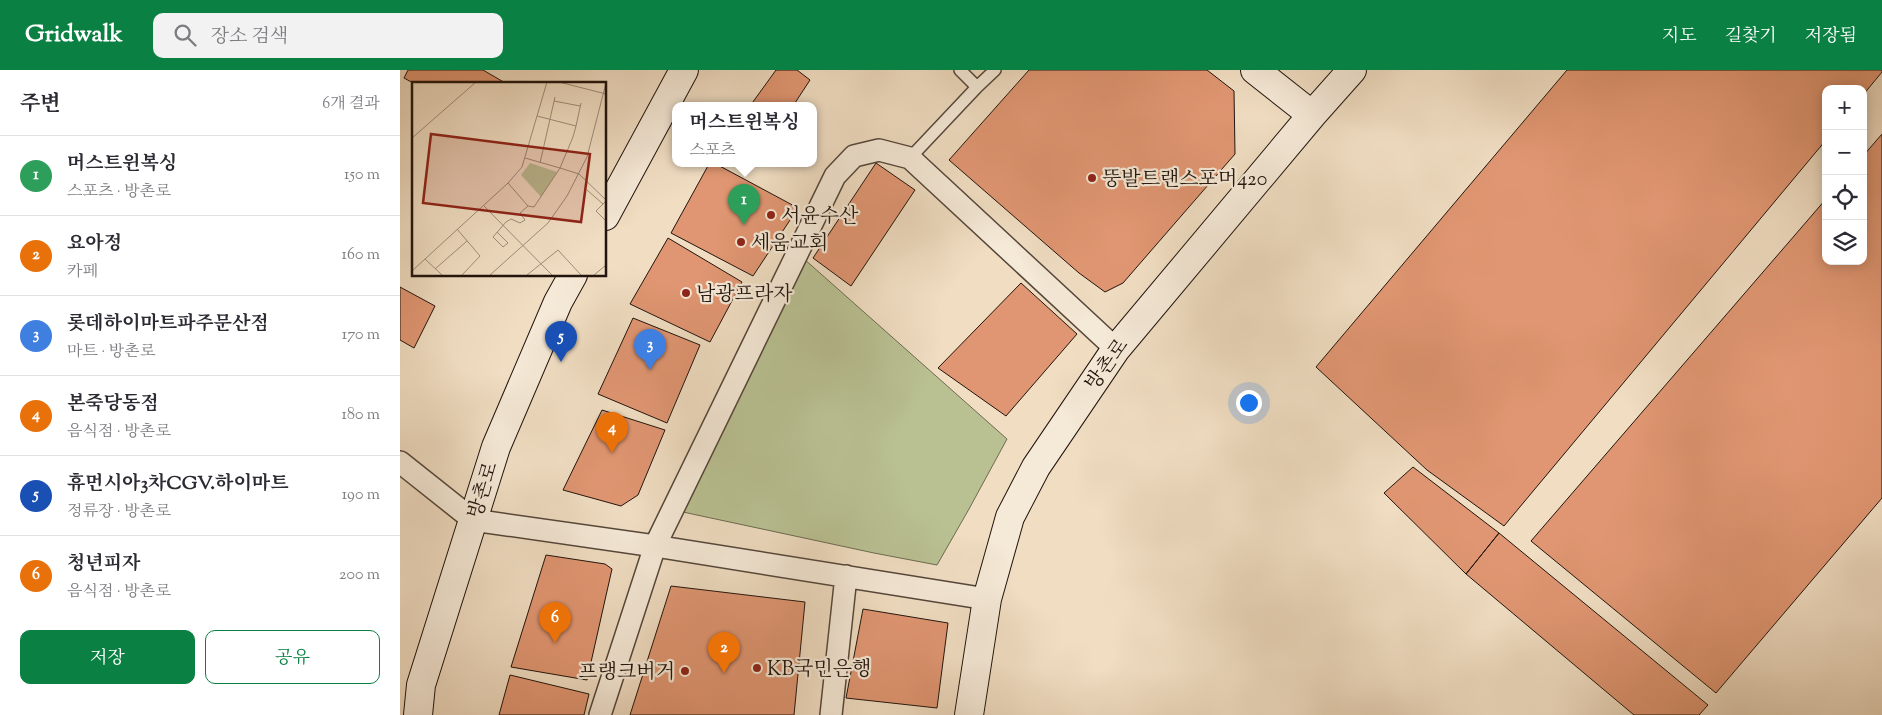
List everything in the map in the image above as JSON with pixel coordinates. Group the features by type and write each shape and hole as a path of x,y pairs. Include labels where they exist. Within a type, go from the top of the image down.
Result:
{"street":[{"path":"606,214 684,70"},
{"path":"1255,70 1312,115"},
{"name":"방촌로","path":"969,715 987,599 1010,516 1036,467 1116,349 1352,70"},
{"path":"600,715 655,546 835,176 854,156 879,150 910,158 1116,349"},
{"name":"방촌로","path":"418,715 422,686 496,447 558,302 572,276"},
{"path":"400,462 473,520 655,546 987,599"},
{"path":"831,715 846,576"}],"lane":[{"path":"960,70 977,87"},
{"path":"910,158 995,70"}],"green space":[{"path":"803,258 1007,439 937,565 683,512"}],"building":[{"path":"408,70 483,70 504,82 412,82 404,78"},
{"path":"776,70 797,70 810,80 796,102 753,102"},
{"name":"뚱발트랜스포머420","path":"1029,70 1207,70 1234,91 1235,154 1123,283 1105,292 1079,273 949,160"},
{"path":"1567,70 1882,70 1867,90 1867,85 1822,85 1822,145 1504,526 1427,470 1316,367"},
{"path":"1882,134 1882,498 1716,693 1531,541 1822,204 1822,265 1867,265 1867,151"},
{"path":"876,163 915,190 851,286 813,258"},
{"path":"707,167 722,167 798,208 753,276 671,233"},
{"name":"남광프라자","path":"668,238 742,282 710,342 630,304"},
{"path":"1021,283 1077,334 1006,416 938,368"},
{"path":"400,287 435,306 414,348 400,340"},
{"path":"633,318 700,345 667,423 598,394"},
{"path":"602,410 665,430 638,495 621,506 563,490"},
{"path":"1413,467 1499,533 1466,574 1384,493"},
{"path":"1499,533 1708,705 1699,715 1634,715 1466,574"},
{"path":"546,555 605,564 612,569 587,680 511,667"},
{"path":"671,586 805,602 794,715 630,715"},
{"path":"863,609 948,623 937,708 846,698"},
{"path":"510,675 589,694 584,715 499,715"}],"place":[{"name":"뚱발트랜스포머420","path":"1092,178"},
{"name":"서윤수산","path":"771,215"},
{"name":"머스트윈복싱","path":"744,225"},
{"name":"세움교회","path":"741,242"},
{"name":"남광프라자","path":"686,293"},
{"name":"휴먼시아3차CGV.하이마트","path":"561,362"},
{"name":"롯데하이마트파주문산점","path":"650,370"},
{"name":"본죽당동점","path":"612,453"},
{"name":"청년피자","path":"555,643"},
{"name":"KB국민은행","path":"757,668"},
{"name":"프랭크버거","path":"685,671"},
{"name":"요아정","path":"724,673"}]}
